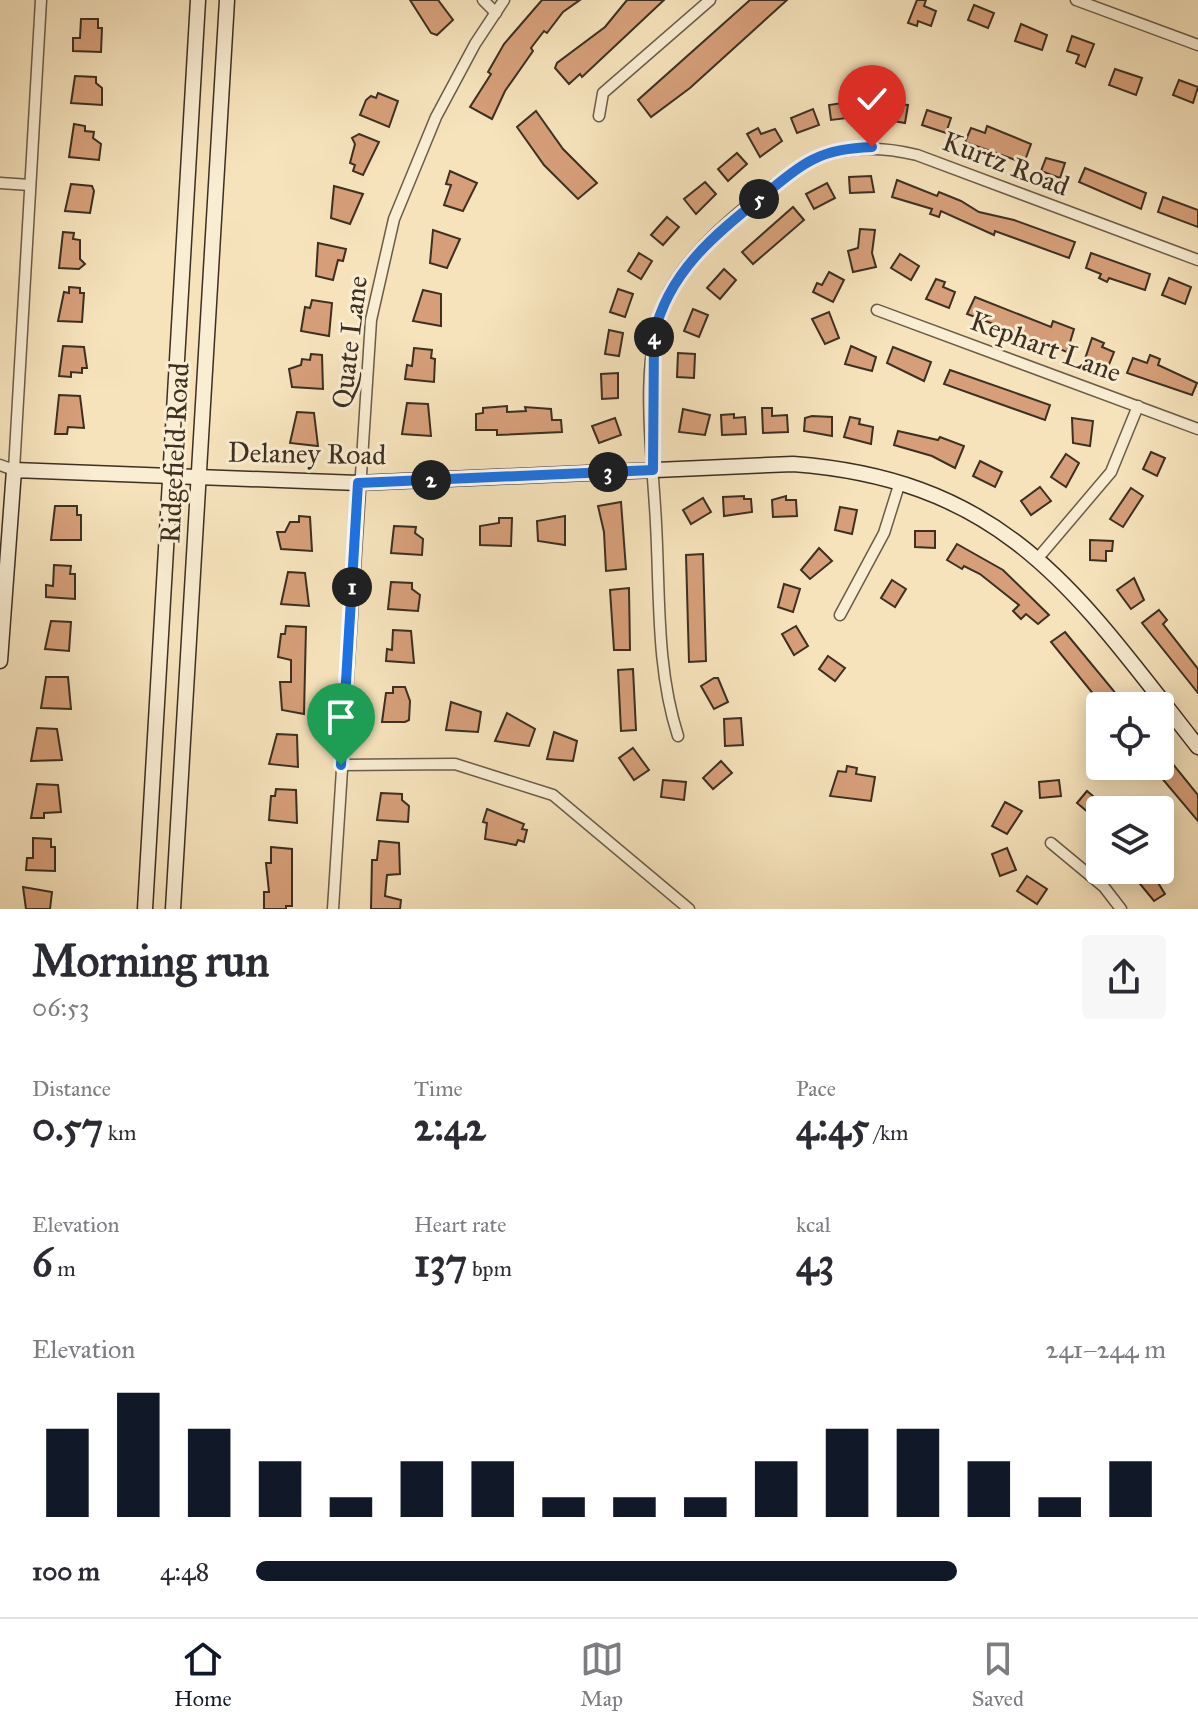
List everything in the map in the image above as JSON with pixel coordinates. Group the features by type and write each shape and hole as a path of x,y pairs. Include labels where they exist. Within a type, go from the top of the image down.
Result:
{"main road":[{"name":"Ridgefield Road","path":"145,909 198,0"},
{"name":"Ridgefield Road","path":"173,909 227,0"},
{"name":"Delaney Road","path":"7,467 358,483 793,464 850,470 900,482 971,513 1038,558 1101,624 1198,747"},
{"path":"0,661 7,467"}],"street":[{"path":"7,467 30,185 41,0"},
{"path":"483,0 496,13"},
{"name":"Quate Lane","path":"333,909 358,483 371,320 394,219 436,117 504,0"},
{"path":"599,116 603,93 710,0"},
{"path":"1076,0 1198,45"},
{"name":"Kurtz Road","path":"678,736 663,665 653,470 654,335 665,299 682,272 710,240 814,159 834,151 872,147 917,155 1198,260"},
{"path":"0,183 30,185"},
{"name":"Kephart Lane","path":"877,310 1198,429"},
{"path":"1038,558 1111,472 1138,406"},
{"path":"840,615 884,533 900,482"},
{"path":"341,765 455,764 553,795 689,909"},
{"path":"1051,843 1104,887 1121,909"}],"building":[{"path":"410,0 438,0 453,20 437,35 431,33"},
{"path":"542,0 580,0 563,12 531,48 533,51 505,91 492,119 470,107 491,74 488,72 504,44"},
{"path":"627,0 664,0 582,77 580,74 569,84 555,68 557,63 605,27"},
{"path":"750,0 787,0 690,88 651,117 638,100"},
{"path":"917,0 926,0 924,6 936,11 931,26 918,21 917,26 908,23"},
{"path":"974,5 994,13 988,28 968,20"},
{"path":"81,19 98,19 98,28 102,28 101,52 73,51 73,38 80,38"},
{"path":"1021,24 1047,35 1042,50 1015,41"},
{"path":"1072,36 1094,44 1085,67 1076,63 1079,55 1067,51"},
{"path":"1115,69 1142,78 1136,95 1109,85"},
{"path":"75,76 96,77 96,83 102,88 102,105 71,103"},
{"path":"1179,80 1198,87 1193,103 1173,95"},
{"path":"378,93 398,101 389,127 360,115 366,100 371,96 376,98"},
{"path":"885,97 896,98 895,104 908,105 905,123 882,119"},
{"path":"862,100 864,116 831,120 829,105"},
{"path":"813,109 819,125 797,133 791,118"},
{"path":"927,110 951,118 946,133 922,125"},
{"path":"536,111 563,149 597,183 578,199 544,165 517,127"},
{"path":"74,124 85,126 85,131 94,132 93,138 101,144 99,160 69,157"},
{"path":"987,126 1031,144 1024,163 965,142 971,128 985,133"},
{"path":"758,128 761,134 775,129 782,141 760,157 747,134"},
{"path":"359,134 379,142 363,175 353,171 355,165 350,163 355,144 352,138"},
{"path":"737,153 747,164 728,181 718,169"},
{"path":"1046,158 1065,163 1060,178 1041,171"},
{"path":"1085,168 1146,193 1141,209 1079,182"},
{"path":"450,171 477,183 463,211 444,205 451,185 446,184"},
{"path":"871,176 874,192 850,193 849,177"},
{"path":"897,180 937,196 939,192 979,212 1014,220 1075,242 1069,258 995,231 994,235 941,211 939,217 930,214 932,209 892,197"},
{"path":"705,182 716,194 696,214 684,199"},
{"path":"827,183 835,198 814,209 806,194"},
{"path":"71,184 92,186 90,213 65,211"},
{"path":"334,186 363,194 350,224 331,218"},
{"path":"1163,197 1198,210 1198,227 1158,212"},
{"path":"793,207 804,220 753,264 742,252"},
{"path":"667,217 679,227 663,245 651,235"},
{"path":"860,229 875,230 872,253 876,267 853,272 848,251 858,248"},
{"path":"433,230 460,239 447,268 430,263"},
{"path":"63,232 74,233 73,239 80,240 80,259 85,264 79,269 59,268"},
{"path":"318,243 346,249 343,261 338,260 333,280 316,276"},
{"path":"639,253 652,261 641,279 628,271"},
{"path":"1091,253 1150,274 1145,290 1109,278 1107,282 1099,278 1101,274 1086,268"},
{"path":"900,254 919,266 911,280 891,268"},
{"path":"724,269 736,280 720,299 707,288"},
{"path":"829,272 844,280 833,302 813,292 817,283 822,285"},
{"path":"1169,278 1191,287 1185,304 1162,295"},
{"path":"936,279 945,282 943,287 955,292 949,308 926,299"},
{"path":"69,287 80,288 80,293 84,293 82,322 58,321 64,292 69,293"},
{"path":"618,289 633,294 625,317 610,312"},
{"path":"423,290 441,294 441,326 413,321"},
{"path":"975,297 1051,327 1053,321 1074,329 1067,352 967,314"},
{"path":"312,300 332,303 329,336 301,331 305,307 310,308"},
{"path":"693,309 708,315 699,337 684,331"},
{"path":"829,312 839,338 825,344 812,319"},
{"path":"609,330 623,333 619,356 605,354"},
{"path":"1092,338 1114,352 1108,367 1085,359"},
{"path":"63,346 84,347 87,368 82,368 82,373 71,372 71,377 59,376"},
{"path":"851,346 876,357 872,371 845,364"},
{"path":"893,347 931,362 924,381 887,363"},
{"path":"414,348 432,350 431,358 435,359 434,382 405,379 407,365 412,366"},
{"path":"678,353 695,354 694,378 677,377"},
{"path":"311,354 322,355 323,389 292,387 289,369 301,365 302,359 310,360"},
{"path":"1150,355 1160,359 1158,365 1197,383 1192,395 1127,373 1133,358 1147,363"},
{"path":"950,370 1050,405 1045,420 944,384"},
{"path":"618,373 618,398 602,399 601,374"},
{"path":"59,395 80,396 84,428 68,427 67,434 55,434"},
{"path":"407,403 428,404 431,436 402,434"},
{"path":"507,406 507,412 526,411 525,407 551,409 552,420 561,420 562,432 497,435 497,430 476,430 476,414 483,413 483,408"},
{"path":"762,408 772,408 772,416 787,415 788,432 763,433"},
{"path":"683,409 710,415 705,435 679,432"},
{"path":"297,412 314,413 318,446 290,443"},
{"path":"734,414 734,418 745,417 746,434 722,435 721,415"},
{"path":"832,417 832,436 804,431 805,418"},
{"path":"850,417 860,419 859,424 873,427 871,444 844,437"},
{"path":"615,418 621,435 599,443 592,426"},
{"path":"1072,418 1093,421 1090,446 1073,443"},
{"path":"898,431 938,440 940,437 964,446 955,468 932,456 894,445"},
{"path":"1151,452 1165,458 1157,476 1143,469"},
{"path":"1066,454 1079,463 1066,487 1051,477"},
{"path":"980,461 1002,472 995,487 973,476"},
{"path":"1040,487 1051,501 1031,515 1021,501"},
{"path":"1131,488 1143,496 1123,527 1110,519"},
{"path":"744,496 744,499 751,499 752,512 724,516 723,497"},
{"path":"786,496 786,500 796,500 797,516 773,517 772,500"},
{"path":"703,498 711,512 691,524 683,510"},
{"path":"621,502 626,569 606,571 604,532 598,506"},
{"path":"55,506 77,506 77,515 81,515 81,540 51,540"},
{"path":"840,507 857,510 852,534 835,530"},
{"path":"299,516 310,517 312,551 281,549 277,532 285,532 290,522 299,522"},
{"path":"565,516 565,545 538,541 537,521"},
{"path":"499,518 512,518 511,546 480,545 480,526 499,523"},
{"path":"394,526 416,527 415,533 423,539 422,555 391,553"},
{"path":"915,531 935,531 935,548 915,547"},
{"path":"1090,540 1113,541 1112,551 1106,551 1106,561 1090,560"},
{"path":"957,544 1003,570 1049,615 1038,624 1026,614 1021,619 1013,611 1019,605 980,574 964,566 962,569 947,560"},
{"path":"819,548 832,561 810,579 801,570"},
{"path":"703,554 706,661 689,662 686,555"},
{"path":"54,565 71,566 70,574 75,574 75,599 46,597 46,585 53,586"},
{"path":"288,572 305,573 309,606 281,604"},
{"path":"1134,578 1144,600 1131,609 1117,590"},
{"path":"892,580 906,589 895,607 881,598"},
{"path":"391,582 412,583 412,589 420,595 418,611 388,609"},
{"path":"784,584 800,589 793,612 778,607"},
{"path":"629,588 630,650 614,650 610,590"},
{"path":"1159,610 1167,620 1163,624 1198,669 1198,693 1142,623"},
{"path":"51,621 71,622 69,651 45,649"},
{"path":"286,626 306,627 304,714 282,710 280,682 291,682 291,660 278,657 281,634 285,634"},
{"path":"796,626 808,646 794,655 782,634"},
{"path":"393,630 411,631 414,663 386,661 387,649 392,650"},
{"path":"1065,632 1114,692 1092,692 1051,642"},
{"path":"828,656 845,668 835,681 819,669"},
{"path":"633,669 636,730 621,731 618,670"},
{"path":"46,677 68,677 71,709 41,708"},
{"path":"718,678 728,702 714,709 701,686"},
{"path":"393,687 405,687 410,701 409,720 405,722 382,722 386,693 393,693"},
{"path":"451,702 481,712 478,732 446,730"},
{"path":"507,713 535,729 529,746 495,741"},
{"path":"741,718 743,745 725,746 724,719"},
{"path":"37,728 57,729 62,760 31,761"},
{"path":"554,732 577,741 573,761 547,759"},
{"path":"277,734 297,735 298,767 269,764"},
{"path":"633,748 649,770 634,780 619,758"},
{"path":"721,761 732,773 713,789 703,778"},
{"path":"1174,765 1198,795 1198,821 1163,780 1174,780"},
{"path":"847,766 857,768 856,774 875,777 871,801 830,796 838,771 846,772"},
{"path":"663,780 686,782 684,800 661,797"},
{"path":"1059,780 1061,796 1040,798 1039,782"},
{"path":"37,784 58,785 61,812 44,813 44,818 31,818"},
{"path":"276,789 296,790 297,823 269,820 271,796 275,796"},
{"path":"1087,791 1093,796 1086,796 1086,811 1077,803"},
{"path":"381,793 402,794 402,800 409,806 408,822 377,820"},
{"path":"1005,802 1022,811 1007,834 992,826"},
{"path":"487,809 524,824 522,829 527,830 524,842 518,840 516,845 485,839 487,823 483,822"},
{"path":"33,838 51,839 51,847 55,847 55,871 26,870 27,858 33,858"},
{"path":"379,841 399,843 400,874 387,875 385,896 401,900 400,909 371,909 372,860 377,860"},
{"path":"271,847 292,849 292,906 286,906 286,909 264,909 264,892 269,892 266,863 271,863"},
{"path":"1007,848 1016,870 1000,876 992,854"},
{"path":"1027,876 1047,889 1037,904 1017,891"},
{"path":"1140,884 1159,884 1165,894 1154,901"},
{"path":"23,887 52,892 50,909 26,909"}],"route":[{"path":"341,765 358,483 653,470 651,384 654,335 658,316 675,282 710,240 798,168 834,151 872,147"}]}
